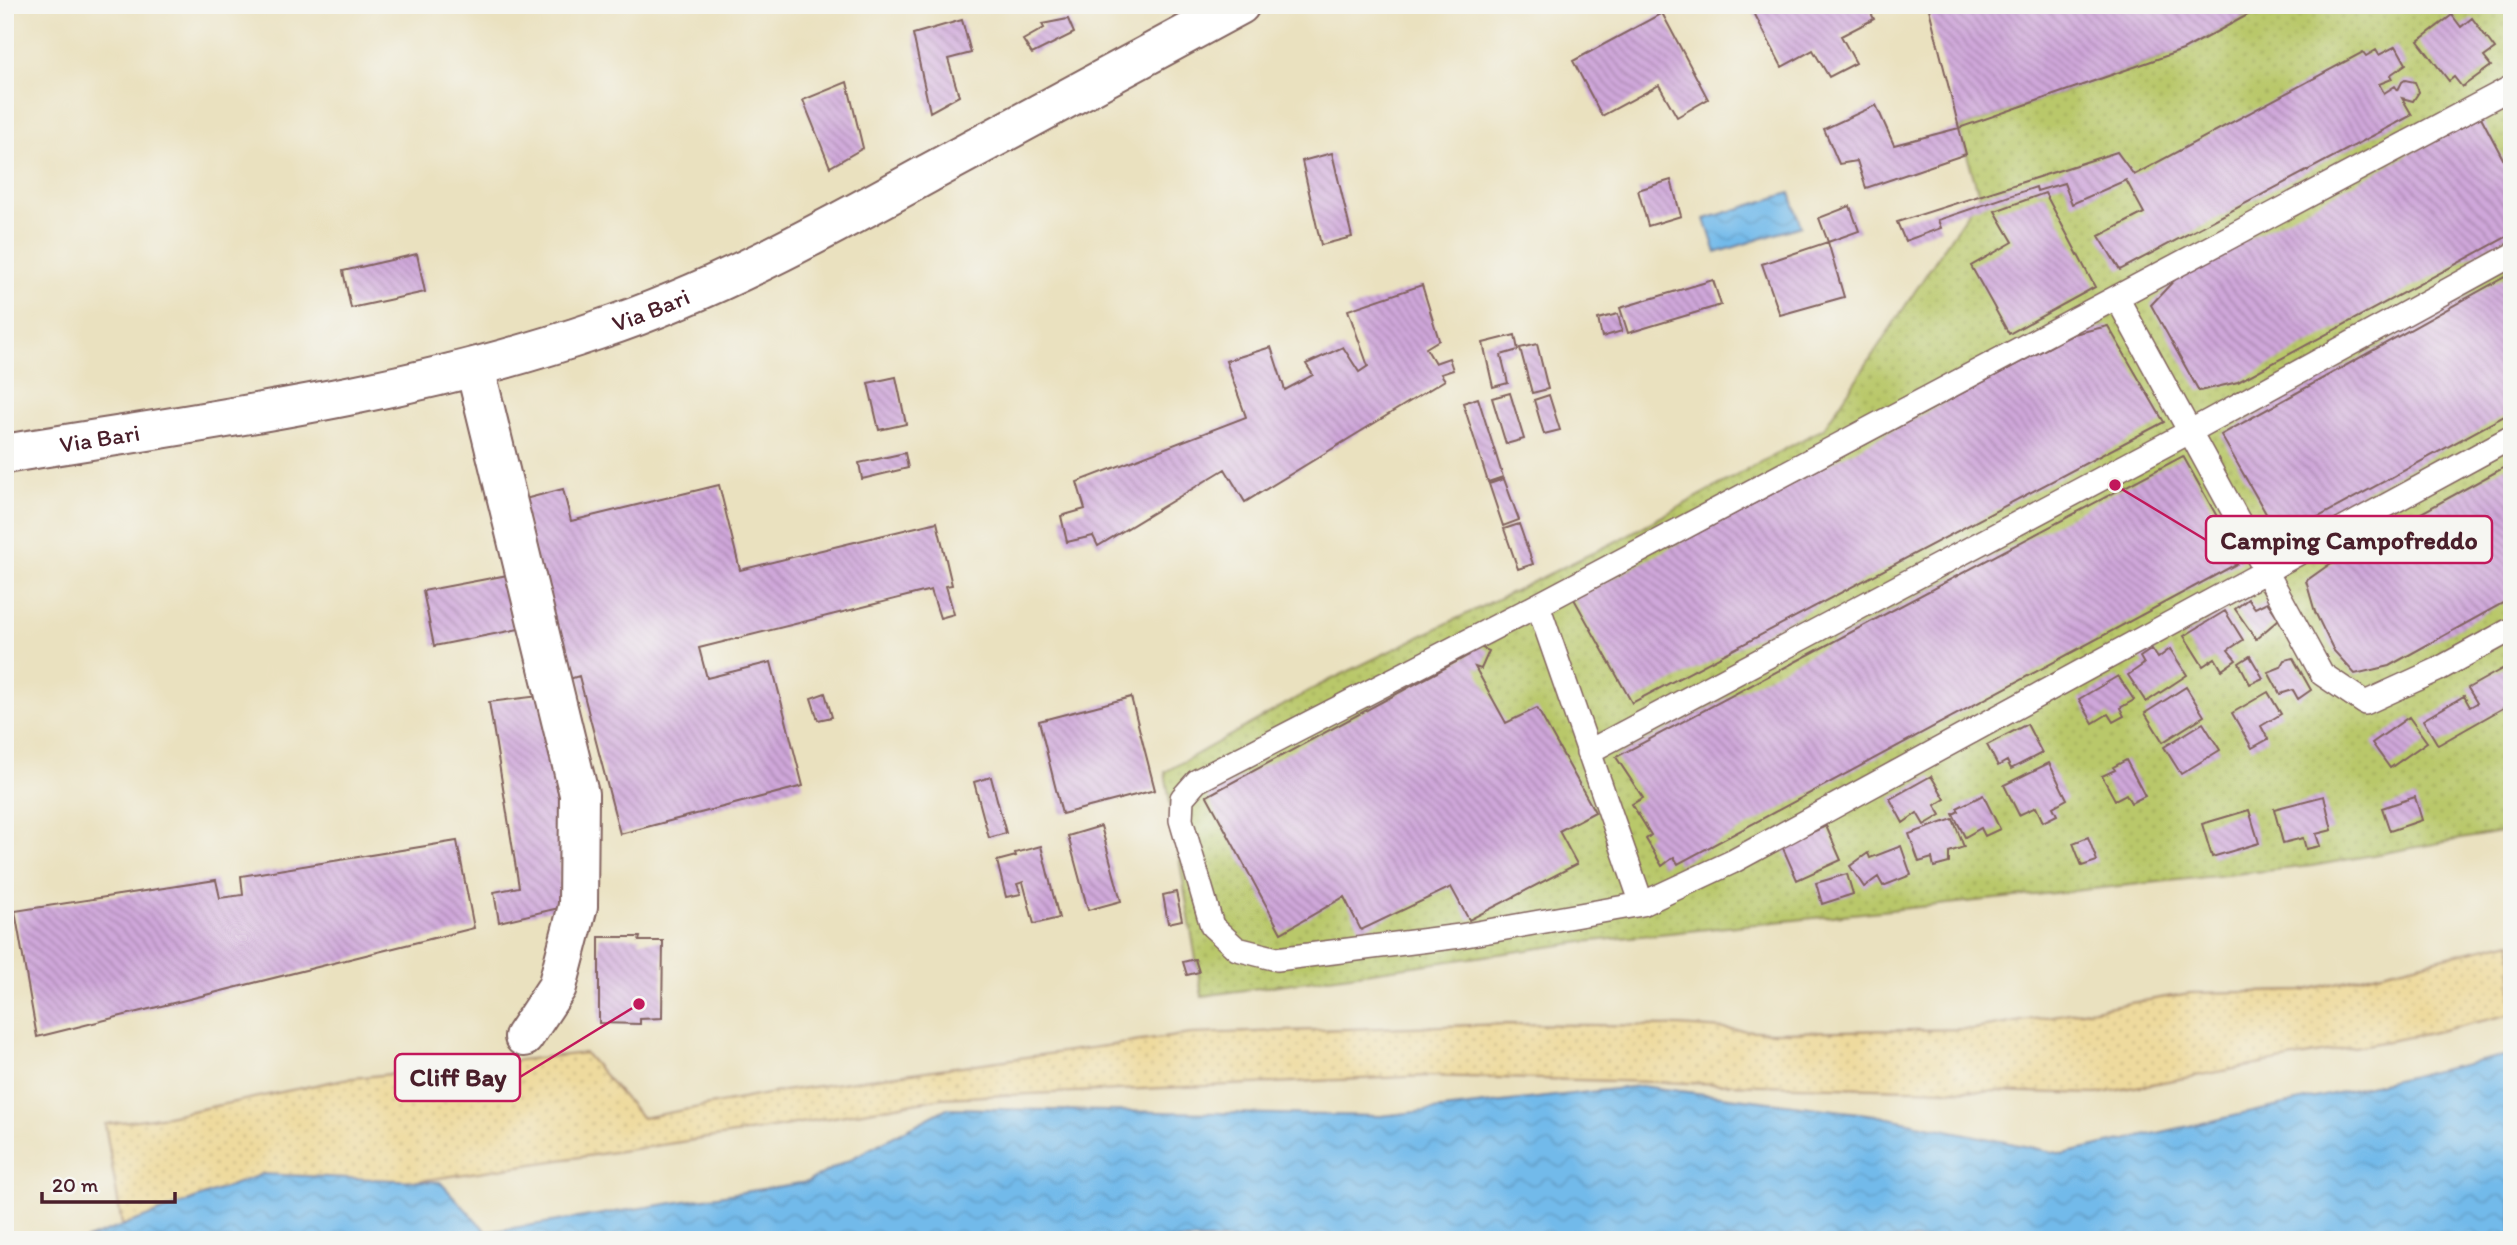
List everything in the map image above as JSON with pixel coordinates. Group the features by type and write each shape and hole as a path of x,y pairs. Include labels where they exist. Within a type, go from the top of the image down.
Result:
{"main road":[{"name":"Via Bari","path":"5,454 307,404 475,369 600,330 729,278 853,215 1240,5"},
{"path":"475,369 579,794 578,906 557,987 524,1037"}],"lane":[{"path":"2512,88 1538,605 1197,781 1182,798 1181,820 1212,926 1237,949 1277,959 1460,936 1642,904 1732,862 2512,437"},
{"path":"1588,752 2191,431 2512,255"},
{"path":"2117,298 2322,674 2364,704 2437,670 2512,629"},
{"path":"1538,605 1642,904"}],"sand":[{"path":"2512,941 2512,1014 2426,1034 2097,1094 1428,1076 942,1098 755,1131 122,1225 105,1124 167,1116 344,1079 585,1053 642,1118 783,1091 1191,1034 1508,1024 1679,1026 1772,1032 1974,1029 2190,993 2302,991"}],"green space":[{"path":"2266,5 2512,5 2512,830 2312,866 1583,942 1202,996 1165,772 1318,686 1613,543 1824,428 1979,195 1959,128 2183,50"}],"water":[{"path":"1790,193 1801,226 1716,253 1705,219"},
{"path":"2512,1054 2512,1240 84,1240 262,1174 440,1182 487,1232 807,1182 947,1108 1381,1116 1640,1086 1875,1115 2063,1154"}],"building":[{"path":"1750,5 1867,5 1874,19 1841,36 1856,63 1829,77 1813,50 1782,67"},
{"path":"1928,5 2266,5 2183,50 1959,128"},
{"path":"1662,13 1708,99 1677,117 1659,85 1602,116 1573,61"},
{"path":"2452,15 2461,27 2472,18 2495,49 2484,57 2491,66 2462,87 2454,77 2449,81 2418,41"},
{"path":"1068,19 1074,33 1032,54 1023,40 1044,28 1042,24"},
{"path":"962,20 971,53 948,59 959,96 930,112 913,34"},
{"path":"2396,46 2406,64 2390,75 2392,79 2379,84 2384,93 2395,86 2398,90 2405,80 2415,82 2419,92 2413,101 2402,98 2412,115 2120,270 2099,236 2144,213 2126,180 2072,204 2064,183 2037,191 2036,187 1938,220 1941,228 1905,241 1897,222 2117,152 2134,175 2363,52 2366,56 2376,50 2379,55"},
{"path":"847,82 863,148 830,167 803,100"},
{"path":"1876,105 1894,145 1959,128 1966,154 1866,188 1857,161 1839,164 1824,129"},
{"path":"2481,117 2512,176 2512,234 2238,382 2199,391 2151,305 2179,275"},
{"path":"1332,153 1352,237 1321,245 1302,161"},
{"path":"1671,180 1681,216 1648,226 1638,190"},
{"path":"2045,193 2095,287 2009,334 1971,266 2013,242 1995,211"},
{"path":"1850,206 1859,231 1828,242 1819,218"},
{"path":"1828,242 1844,297 1780,315 1762,264"},
{"path":"417,254 425,292 351,308 343,271"},
{"path":"2512,273 2512,412 2280,538 2221,435"},
{"path":"1713,280 1721,305 1628,333 1620,308"},
{"path":"1422,285 1439,340 1426,348 1435,363 1449,358 1453,370 1441,374 1445,380 1245,502 1225,469 1098,546 1093,536 1067,542 1061,516 1085,509 1077,482 1246,417 1226,361 1271,347 1285,390 1313,375 1306,364 1343,347 1359,372 1368,366 1348,310"},
{"path":"1618,314 1622,331 1602,337 1598,319"},
{"path":"2108,326 2164,422 1632,703 1574,599 2074,334"},
{"path":"1515,335 1518,350 1501,355 1508,383 1493,387 1483,343"},
{"path":"1537,344 1548,389 1532,393 1520,348"},
{"path":"896,377 906,424 879,430 868,383"},
{"path":"1510,393 1524,439 1506,444 1492,398"},
{"path":"1549,395 1560,430 1544,434 1534,400"},
{"path":"1478,398 1503,477 1488,482 1463,403"},
{"path":"905,453 908,468 862,479 859,463"},
{"path":"2183,456 2242,561 1678,864 1674,857 1662,866 1646,839 1651,835 1632,804 1643,798 1616,757"},
{"path":"2512,463 2512,598 2389,666 2355,674 2334,651 2315,612 2306,581 2334,561"},
{"path":"1504,479 1519,520 1503,526 1489,484"},
{"path":"719,485 740,570 937,522 952,585 946,586 954,614 940,618 931,590 699,648 707,678 771,662 803,786 620,834 579,676 566,680 521,500 563,489 571,521"},
{"path":"1519,524 1533,564 1518,569 1504,529"},
{"path":"513,574 524,628 434,646 423,591"},
{"path":"2248,599 2255,608 2267,602 2279,619 2256,639 2235,609"},
{"path":"2225,611 2243,640 2228,650 2236,660 2222,670 2215,658 2203,666 2184,636"},
{"path":"1473,644 1489,651 1481,669 1475,667 1506,723 1537,708 1595,812 1559,831 1577,864 1469,920 1451,887 1361,930 1344,897 1281,933 1207,796 1469,655"},
{"path":"2152,649 2158,658 2170,649 2187,675 2146,702 2128,675 2144,664 2140,657"},
{"path":"2250,656 2263,678 2250,684 2239,663"},
{"path":"2293,658 2311,690 2298,699 2293,690 2280,694 2268,672 2281,667 2285,660"},
{"path":"2509,665 2512,670 2512,703 2438,745 2423,720 2464,696 2470,707 2477,703 2468,688"},
{"path":"2118,676 2134,700 2120,708 2124,716 2113,722 2108,714 2093,723 2079,699"},
{"path":"2186,687 2204,716 2163,742 2145,713"},
{"path":"2268,692 2281,714 2261,726 2268,739 2252,748 2232,713"},
{"path":"825,693 832,717 818,720 811,698"},
{"path":"539,696 562,812 559,908 499,922 494,892 519,887 489,702"},
{"path":"1131,697 1155,790 1062,814 1039,721"},
{"path":"2409,717 2427,742 2390,768 2372,743"},
{"path":"2203,723 2220,750 2181,774 2164,747"},
{"path":"2027,724 2042,753 2011,769 2007,761 1998,766 1987,745"},
{"path":"2126,760 2145,796 2131,803 2126,794 2115,800 2102,776 2115,770 2113,767"},
{"path":"2049,763 2067,799 2053,807 2057,815 2043,822 2036,807 2019,815 2004,785"},
{"path":"1931,776 1945,799 1935,805 1941,815 1924,825 1917,813 1903,823 1890,799"},
{"path":"991,777 1006,833 989,838 974,782"},
{"path":"1983,795 2000,829 1985,836 1981,828 1965,837 1953,814 1959,811 1957,808"},
{"path":"2324,796 2332,830 2316,834 2320,846 2306,849 2303,838 2283,843 2274,809"},
{"path":"2415,797 2422,820 2390,831 2382,808"},
{"path":"2249,810 2259,843 2212,857 2202,824"},
{"path":"1953,819 1964,847 1949,852 1949,863 1934,867 1932,858 1919,862 1909,834"},
{"path":"1101,826 1121,901 1088,910 1068,836"},
{"path":"1826,826 1841,860 1797,880 1782,846"},
{"path":"2088,837 2097,861 2082,866 2073,843"},
{"path":"457,841 474,928 37,1037 15,911 216,880 220,898 243,895 241,876"},
{"path":"1041,846 1059,918 1034,924 1023,882 1017,884 1021,894 1006,897 997,861"},
{"path":"1901,846 1911,875 1883,886 1878,877 1864,887 1850,866 1868,853 1870,858"},
{"path":"1847,874 1853,894 1822,904 1816,883"},
{"path":"1176,892 1182,920 1168,923 1163,895"},
{"path":"599,937 640,937 639,941 663,941 662,1018 640,1019 640,1024 599,1023"},
{"path":"1195,959 1199,972 1187,975 1183,962"}],"place":[{"name":"Camping Campofreddo","path":"2115,485"},
{"name":"Cliff Bay","path":"639,1004"}]}
